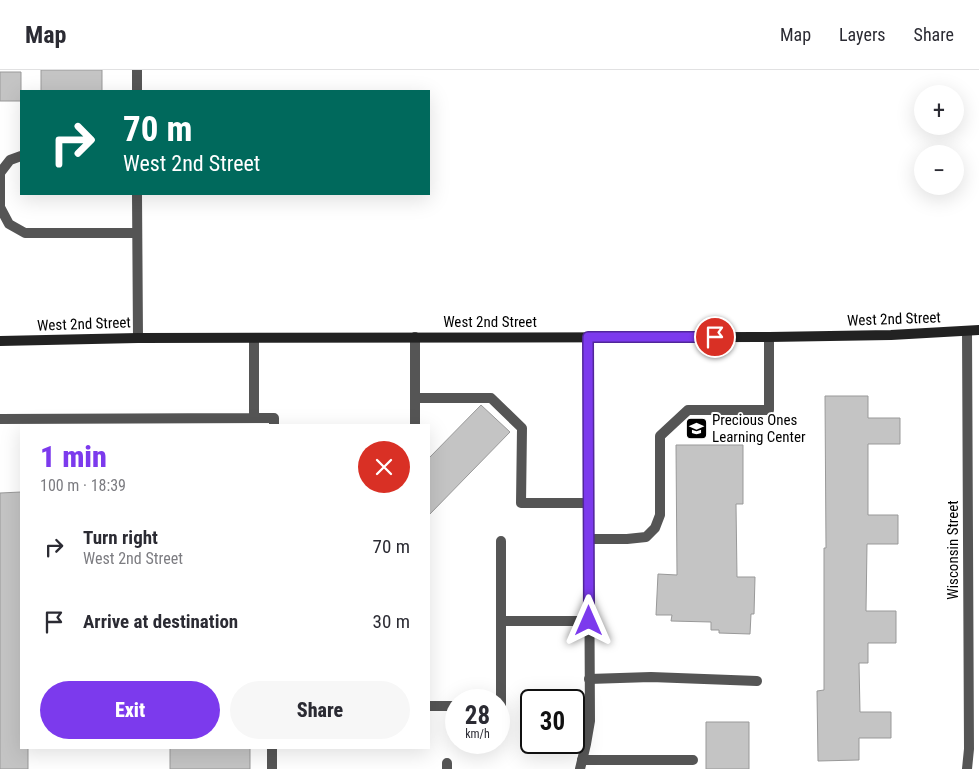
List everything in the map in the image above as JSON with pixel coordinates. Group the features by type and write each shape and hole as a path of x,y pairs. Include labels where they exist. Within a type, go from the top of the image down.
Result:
{"street":[{"path":"137,70 137,90"},
{"path":"20,156 10,160 0,173 0,207 9,224 25,233 138,233"},
{"path":"137,195 138,338"},
{"name":"West 2nd Street","path":"0,341 138,338 769,337 892,335 979,330"},
{"name":"Wisconsin Street","path":"967,331 974,691 967,769"},
{"path":"415,337 415,424"},
{"path":"588,337 590,721 581,764 693,760"},
{"path":"589,539 646,537 655,528 660,514 660,436 688,410 770,410 769,337"},
{"path":"254,338 254,418"},
{"path":"415,398 491,398 522,428 522,503 589,503"},
{"path":"0,419 274,418 274,424"},
{"path":"501,541 501,689"},
{"path":"501,621 589,621"},
{"path":"589,679 651,677 757,680"},
{"path":"430,706 445,706"},
{"path":"272,749 272,769"}],"building":[{"path":"41,70 102,70 102,90 41,90"},
{"path":"0,72 21,72 20,101 0,101"},
{"path":"825,396 868,396 868,418 900,418 900,444 868,444 868,515 898,515 898,544 867,544 866,611 896,611 896,643 868,643 868,663 859,663 860,712 891,712 891,738 859,738 859,760 818,761 817,691 824,690 824,548 826,548"},
{"path":"481,405 510,432 430,514 430,457"},
{"path":"676,445 743,445 743,504 736,504 737,577 755,577 754,614 751,614 750,634 719,633 719,630 711,630 711,622 671,621 672,615 656,615 658,574 677,575"},
{"path":"20,492 20,749 28,749 28,769 0,769 0,493"},
{"path":"706,722 749,722 749,769 706,769"},
{"path":"170,749 250,749 250,769 170,769"}],"place":[{"name":"Precious Ones Learning Center","path":"696,429"}],"route":[{"path":"589,621 588,337 715,337"}]}
